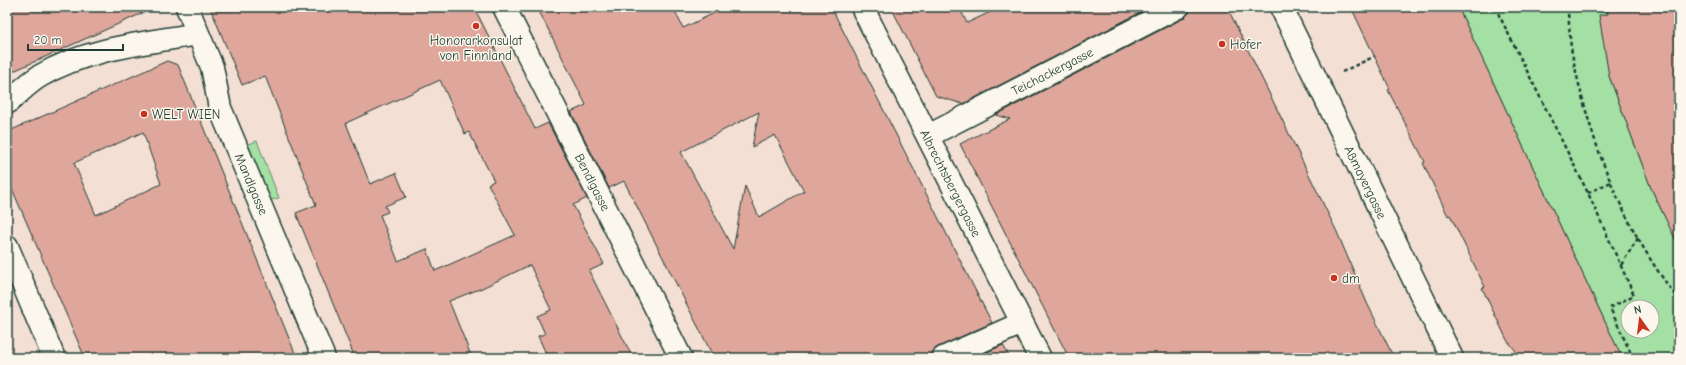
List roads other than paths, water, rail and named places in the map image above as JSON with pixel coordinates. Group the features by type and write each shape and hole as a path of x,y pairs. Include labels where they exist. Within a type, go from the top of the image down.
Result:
{"street":[{"name":"Mandlgasse","path":"187,7 212,67 220,108 324,358"},
{"name":"Bendlgasse","path":"504,7 681,358"},
{"name":"Albrechtsbergergasse","path":"862,7 1040,358"},
{"name":"Teichackergasse","path":"928,136 1178,7"},
{"name":"Aßmayergasse","path":"1281,7 1452,358"},
{"path":"7,103 39,76 83,58 123,48 198,34"},
{"path":"7,246 54,358"},
{"path":"943,358 1022,323"}],"place":[{"name":"Honorarkonsulat von Finnland","path":"476,26"},
{"name":"Hofer","path":"1222,44"},
{"name":"WELT WIEN","path":"144,114"},
{"name":"dm","path":"1334,278"}]}
